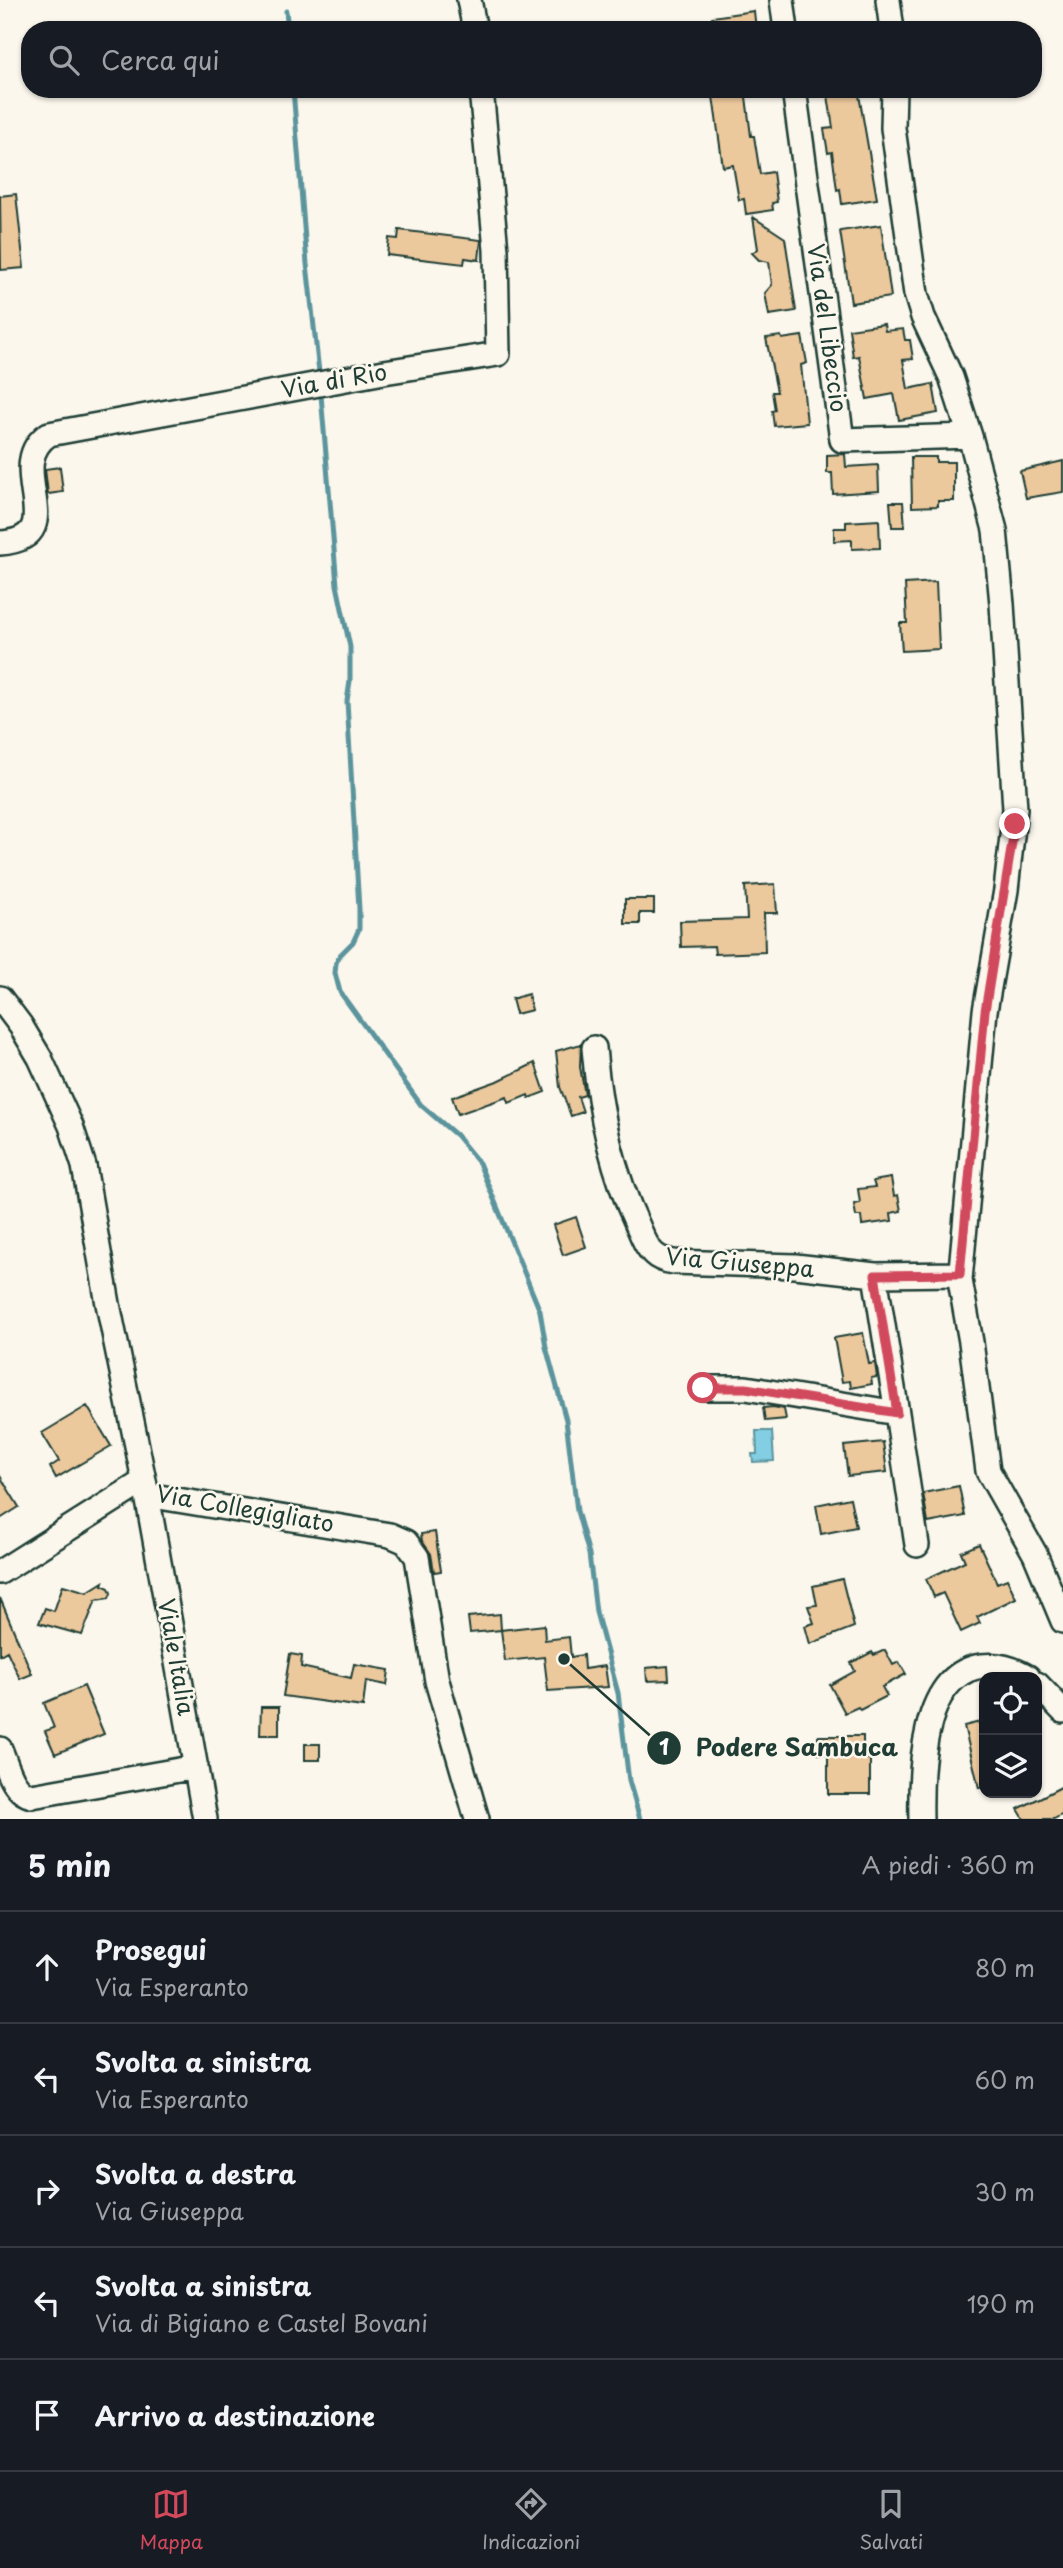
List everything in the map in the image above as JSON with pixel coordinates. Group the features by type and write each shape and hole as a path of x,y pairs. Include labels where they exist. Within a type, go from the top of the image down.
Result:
{"street":[{"path":"469,0 473,21"},
{"path":"782,0 785,21"},
{"path":"888,0 891,21"},
{"name":"Via di Rio","path":"0,543 21,541 32,530 35,517 32,456 38,442 56,431 498,354 496,250 482,98"},
{"name":"Via del Libeccio","path":"795,98 842,440 970,436"},
{"path":"894,98 893,128 916,294 923,317 951,377 995,530 1015,809 1006,890 985,1011 960,1274 988,1471 1035,1553 1063,1621"},
{"name":"Via Collegigliato","path":"0,998 40,1058 78,1144 146,1488 390,1535 410,1546 419,1566 437,1681 477,1819"},
{"name":"Via Giuseppa","path":"594,1048 601,1111 613,1160 634,1219 655,1256 674,1262 795,1266 875,1275 960,1274"},
{"path":"875,1275 916,1545"},
{"path":"703,1388 746,1388 897,1413"},
{"path":"0,1572 146,1488"},
{"name":"Viale Italia","path":"146,1488 205,1819"},
{"path":"921,1819 921,1761 929,1728 946,1688 967,1670 988,1666 1009,1668 1017,1672"},
{"path":"1042,1689 1063,1710"},
{"path":"0,1749 17,1786 26,1795 33,1796 196,1767"}],"water":[{"path":"756,1431 772,1431 774,1461 753,1462 752,1454 757,1454"}],"building":[{"path":"754,11 755,21 713,21 712,17"},
{"path":"713,98 746,98 760,174 773,172 777,202 772,203 773,210 746,214 744,199 739,200 733,165 723,167"},
{"path":"828,98 860,98 877,199 842,204 840,189 837,190 832,152 828,153 824,129 833,128"},
{"path":"16,194 24,268 1,270 0,196"},
{"path":"753,217 785,238 796,311 769,315 765,293 772,285 769,262 759,260 752,253 758,249"},
{"path":"881,225 891,297 851,303 840,231"},
{"path":"399,230 481,240 479,260 465,258 464,264 387,255 389,238 398,239"},
{"path":"884,324 885,331 903,329 905,340 910,340 913,359 903,360 908,389 933,384 938,413 899,420 894,394 867,399 859,356 853,357 849,329"},
{"path":"781,336 782,339 802,336 807,363 801,365 807,423 774,426 772,392 777,392 766,338"},
{"path":"845,454 846,467 878,465 879,491 833,494 832,473 827,473 827,455"},
{"path":"911,457 936,457 936,462 954,462 954,501 938,501 938,506 912,507"},
{"path":"1063,461 1063,492 1026,498 1020,471"},
{"path":"60,467 63,492 48,494 45,469"},
{"path":"890,502 903,502 905,527 892,527"},
{"path":"879,520 880,548 852,549 852,540 834,541 834,528 846,528 846,522"},
{"path":"936,582 939,649 902,651 900,623 907,623 905,584"},
{"path":"775,884 777,913 764,913 765,952 715,954 714,946 681,947 680,921 747,919 745,886"},
{"path":"625,899 654,899 654,913 640,913 640,924 625,924"},
{"path":"528,994 532,1010 516,1014 512,999"},
{"path":"581,1044 580,1067 585,1095 578,1097 583,1112 571,1116 560,1087 556,1051"},
{"path":"535,1063 545,1092 509,1103 507,1097 458,1114 452,1097 500,1080"},
{"path":"891,1178 894,1196 898,1195 901,1211 891,1213 892,1221 862,1225 861,1216 856,1216 854,1204 860,1203 858,1189 875,1187 873,1181"},
{"path":"576,1217 586,1247 563,1255 553,1225"},
{"path":"863,1333 869,1364 875,1363 877,1377 871,1378 872,1384 851,1388 850,1381 842,1382 834,1338"},
{"path":"87,1406 111,1446 56,1478 50,1467 59,1461 42,1433"},
{"path":"763,1408 784,1409 786,1419 765,1421"},
{"path":"883,1442 887,1472 848,1476 844,1446"},
{"path":"0,1476 19,1507 0,1519"},
{"path":"959,1486 965,1516 928,1523 923,1493"},
{"path":"850,1498 856,1527 821,1534 816,1505"},
{"path":"435,1532 441,1571 434,1572 431,1554 422,1541 421,1534"},
{"path":"979,1544 997,1583 1007,1579 1016,1598 977,1617 980,1623 961,1632 943,1593 934,1597 926,1579 965,1561 961,1552"},
{"path":"842,1579 854,1627 810,1644 805,1626 814,1623 808,1606 817,1605 813,1586"},
{"path":"103,1582 102,1585 109,1588 111,1593 109,1598 96,1600 82,1635 39,1623 45,1608 54,1611 63,1585 87,1592"},
{"path":"0,1598 32,1674 20,1679 7,1651 0,1655"},
{"path":"500,1614 501,1630 470,1633 468,1617"},
{"path":"544,1625 545,1640 569,1637 571,1657 583,1655 584,1669 605,1666 608,1687 548,1691 544,1657 505,1661 501,1630"},
{"path":"885,1650 893,1665 899,1662 906,1674 882,1687 887,1696 860,1710 858,1707 845,1713 830,1685 855,1671 851,1663 872,1652 874,1655"},
{"path":"290,1654 302,1656 301,1667 351,1678 354,1664 389,1670 387,1685 366,1681 363,1707 283,1696"},
{"path":"668,1666 669,1680 647,1681 646,1668"},
{"path":"84,1686 104,1734 55,1754 45,1731 54,1728 44,1703"},
{"path":"261,1707 279,1707 279,1735 260,1735"},
{"path":"979,1722 979,1788 964,1726"},
{"path":"818,1736 863,1736 863,1759 870,1759 870,1794 828,1794 828,1754 818,1754"},
{"path":"305,1744 320,1744 320,1760 305,1760"},
{"path":"1063,1786 1063,1814 1054,1819 1024,1819 1018,1809"}],"waterway":[{"path":"286,11 287,21"},
{"path":"294,98 319,372"},
{"path":"321,395 337,585 350,647 347,701 359,909 359,929 353,942 340,955 335,973 340,992 421,1105 456,1135 479,1163 540,1311 546,1347 566,1420 577,1511 589,1554 596,1612 618,1693 629,1781 640,1819"}],"place":[{"name":"Podere Sambuca","path":"564,1659"}],"route":[{"path":"703,1388 746,1388 897,1413 875,1275 960,1274 985,1011 1015,824"}]}
